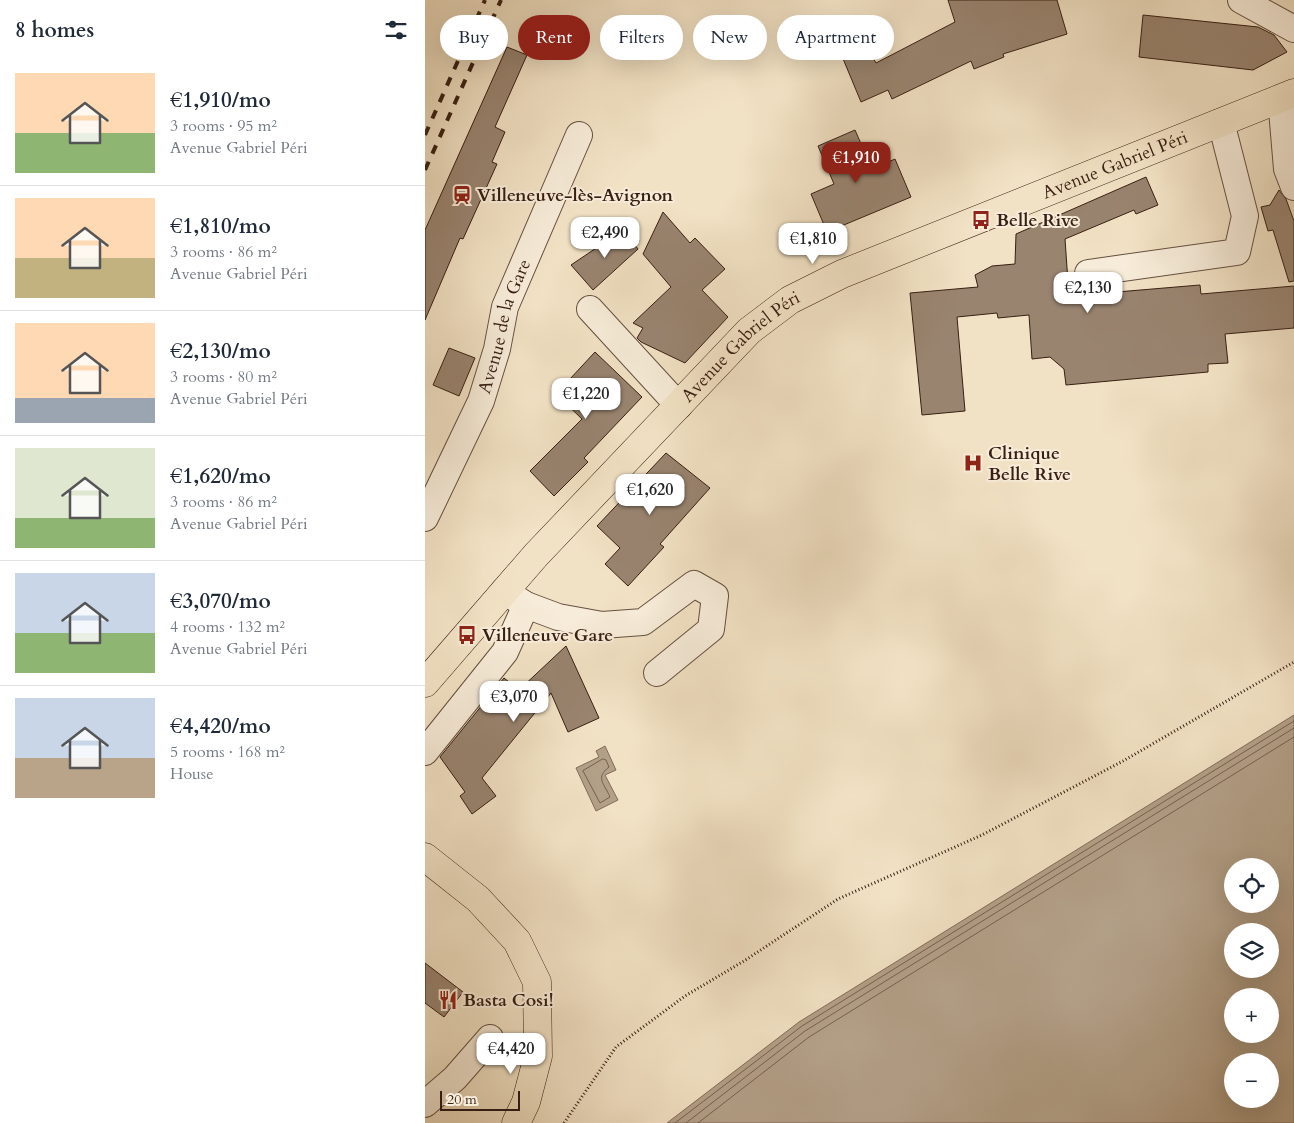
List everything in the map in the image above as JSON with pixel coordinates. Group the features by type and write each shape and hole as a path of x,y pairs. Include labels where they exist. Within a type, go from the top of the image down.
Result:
{"main road":[{"name":"Avenue Gabriel Péri","path":"425,683 515,598 679,406 749,331 790,300 842,274 1288,96"},
{"path":"425,857 478,899 517,941 537,982 538,1056 526,1102 516,1123"}],"street":[{"path":"1241,0 1294,29"},
{"path":"1288,96 1287,168 1294,187"},
{"path":"1088,274 1237,252 1245,216 1221,122"},
{"name":"Avenue de la Gare","path":"425,518 481,401 497,349 505,307 579,135"},
{"path":"590,309 679,406"},
{"path":"425,752 505,652 515,598 567,620 602,625 643,622 694,584 715,596 711,629 657,673"},
{"path":"425,1104 455,1078 490,1038"}],"path":[{"path":"564,1123 616,1047 685,996 744,961 838,899 982,835 1061,794 1123,761 1294,662"}],"water":[{"path":"1294,715 1294,1123 667,1123 799,1022"},
{"path":"605,746 616,770 605,775 618,800 596,811 576,768 599,757 596,751"}],"building":[{"path":"948,0 1057,0 1067,34 1003,54 1004,57 974,69 971,61 892,99 888,90 861,102 844,60 874,60 876,63 882,60 894,60 894,54 955,22"},
{"path":"1143,15 1258,27 1274,35 1287,52 1253,70 1139,57"},
{"path":"508,47 518,51 518,60 525,60 495,127 505,132 492,162 497,164 463,239 460,238 425,320 425,230 501,60 508,60"},
{"path":"855,130 872,169 895,159 911,197 827,232 811,194 834,184 818,146"},
{"path":"1146,177 1158,205 1136,214 1134,210 1065,239 1069,296 1200,285 1201,294 1294,286 1294,328 1225,334 1228,363 1208,364 1208,372 1066,385 1064,369 1050,357 1032,359 1029,315 998,318 997,313 957,317 965,411 922,415 910,293 978,287 975,275 992,266 1015,264 1016,234"},
{"path":"1279,190 1286,199 1294,221 1294,281 1289,282 1273,230 1268,231 1261,207 1270,205"},
{"path":"663,212 690,243 695,238 725,269 702,290 728,317 685,363 641,342 637,338 643,328 633,323 671,287 643,254"},
{"path":"623,230 638,249 593,290 571,265"},
{"path":"449,348 475,358 459,396 433,385"},
{"path":"595,352 642,397 584,458 588,462 554,496 530,471 582,419 556,394"},
{"path":"666,453 710,488 660,544 664,547 628,586 605,564 620,548 597,526"},
{"path":"566,646 599,718 568,732 551,693 482,778 496,796 472,814 460,796 465,792 440,757 504,678 519,690"},
{"path":"425,963 463,992 444,1017 425,1003"}],"railway":[{"path":"425,135 485,0"},
{"path":"425,170 501,0"}],"place":[{"name":"Villeneuve-lès-Avignon","path":"462,195"},
{"name":"Belle Rive","path":"981,220"},
{"name":"Clinique Belle Rive","path":"973,463"},
{"name":"Villeneuve Gare","path":"467,635"},
{"name":"Basta Cosi!","path":"448,1000"}]}
